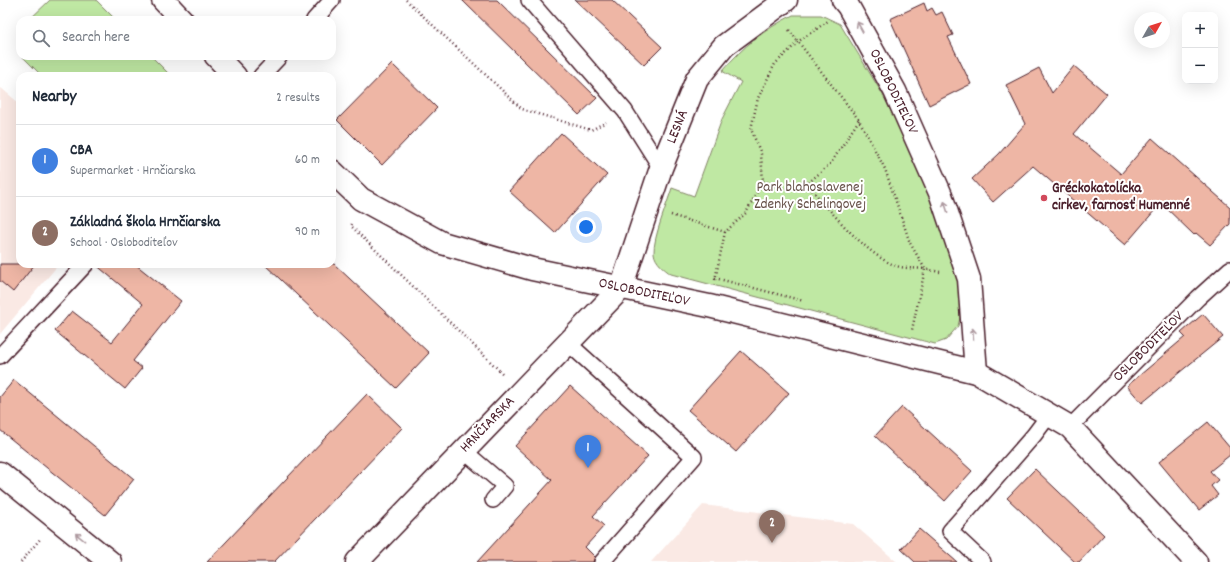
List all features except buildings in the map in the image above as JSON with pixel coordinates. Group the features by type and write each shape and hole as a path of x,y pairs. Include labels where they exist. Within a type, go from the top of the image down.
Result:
{"street":[{"path":"163,0 178,16"},
{"name":"OSLOBODITEĽOV","path":"846,3 895,91 942,195 969,279 976,372"},
{"name":"LESNÁ","path":"620,288 661,168 698,79 724,46 779,5"},
{"path":"220,60 231,72"},
{"name":"OSLOBODITEĽOV","path":"336,175 361,199 442,244 532,270 709,306 976,372 1070,427 1196,562"},
{"name":"HRNČIARSKA","path":"356,562 620,288"},
{"path":"0,473 110,562"}],"lane":[{"path":"318,16 332,0"},
{"path":"529,0 625,111 661,168"},
{"path":"265,72 276,60"},
{"path":"0,356 82,268"},
{"name":"OSLOBODITEĽOV","path":"1070,427 1198,298 1230,269"},
{"path":"568,343 694,457 602,562"},
{"path":"983,562 950,532 1034,435 1049,415"},
{"path":"464,451 505,486 493,500"}],"path":[{"path":"406,0 522,109 591,130 625,111"},
{"path":"709,306 725,232 746,213 763,181 761,154 751,129 758,98 775,64 799,41 846,3"},
{"path":"779,5 799,41 859,120 886,169 910,243 925,269 907,355"},
{"path":"763,181 784,189 807,184 831,163 859,120"},
{"path":"807,184 838,219 874,253 895,266 925,269 969,279"},
{"path":"361,199 351,226 506,377"},
{"path":"648,208 725,232"},
{"path":"21,562 57,519"}],"shaded area":[{"path":"0,87 16,101 16,268 56,268 0,334"},
{"path":"703,505 853,524 897,562 651,562"}],"green space":[{"path":"50,0 96,0 112,16 33,16"},
{"name":"Park blahoslavenej Zdenky Schelingovej","path":"793,15 821,15 840,24 883,95 913,157 947,239 960,285 962,309 958,326 946,340 935,344 671,274 663,268 656,259 654,247 672,188 694,196 722,119 741,82 722,71 754,39"},
{"path":"26,60 155,60 167,72 38,72"}],"place":[{"name":"Gréckokatolícka cirkev, farnosť Humenné","path":"1044,198"},
{"name":"CBA","path":"588,468"},
{"name":"Základná škola Hrnčiarska","path":"772,543"}]}
